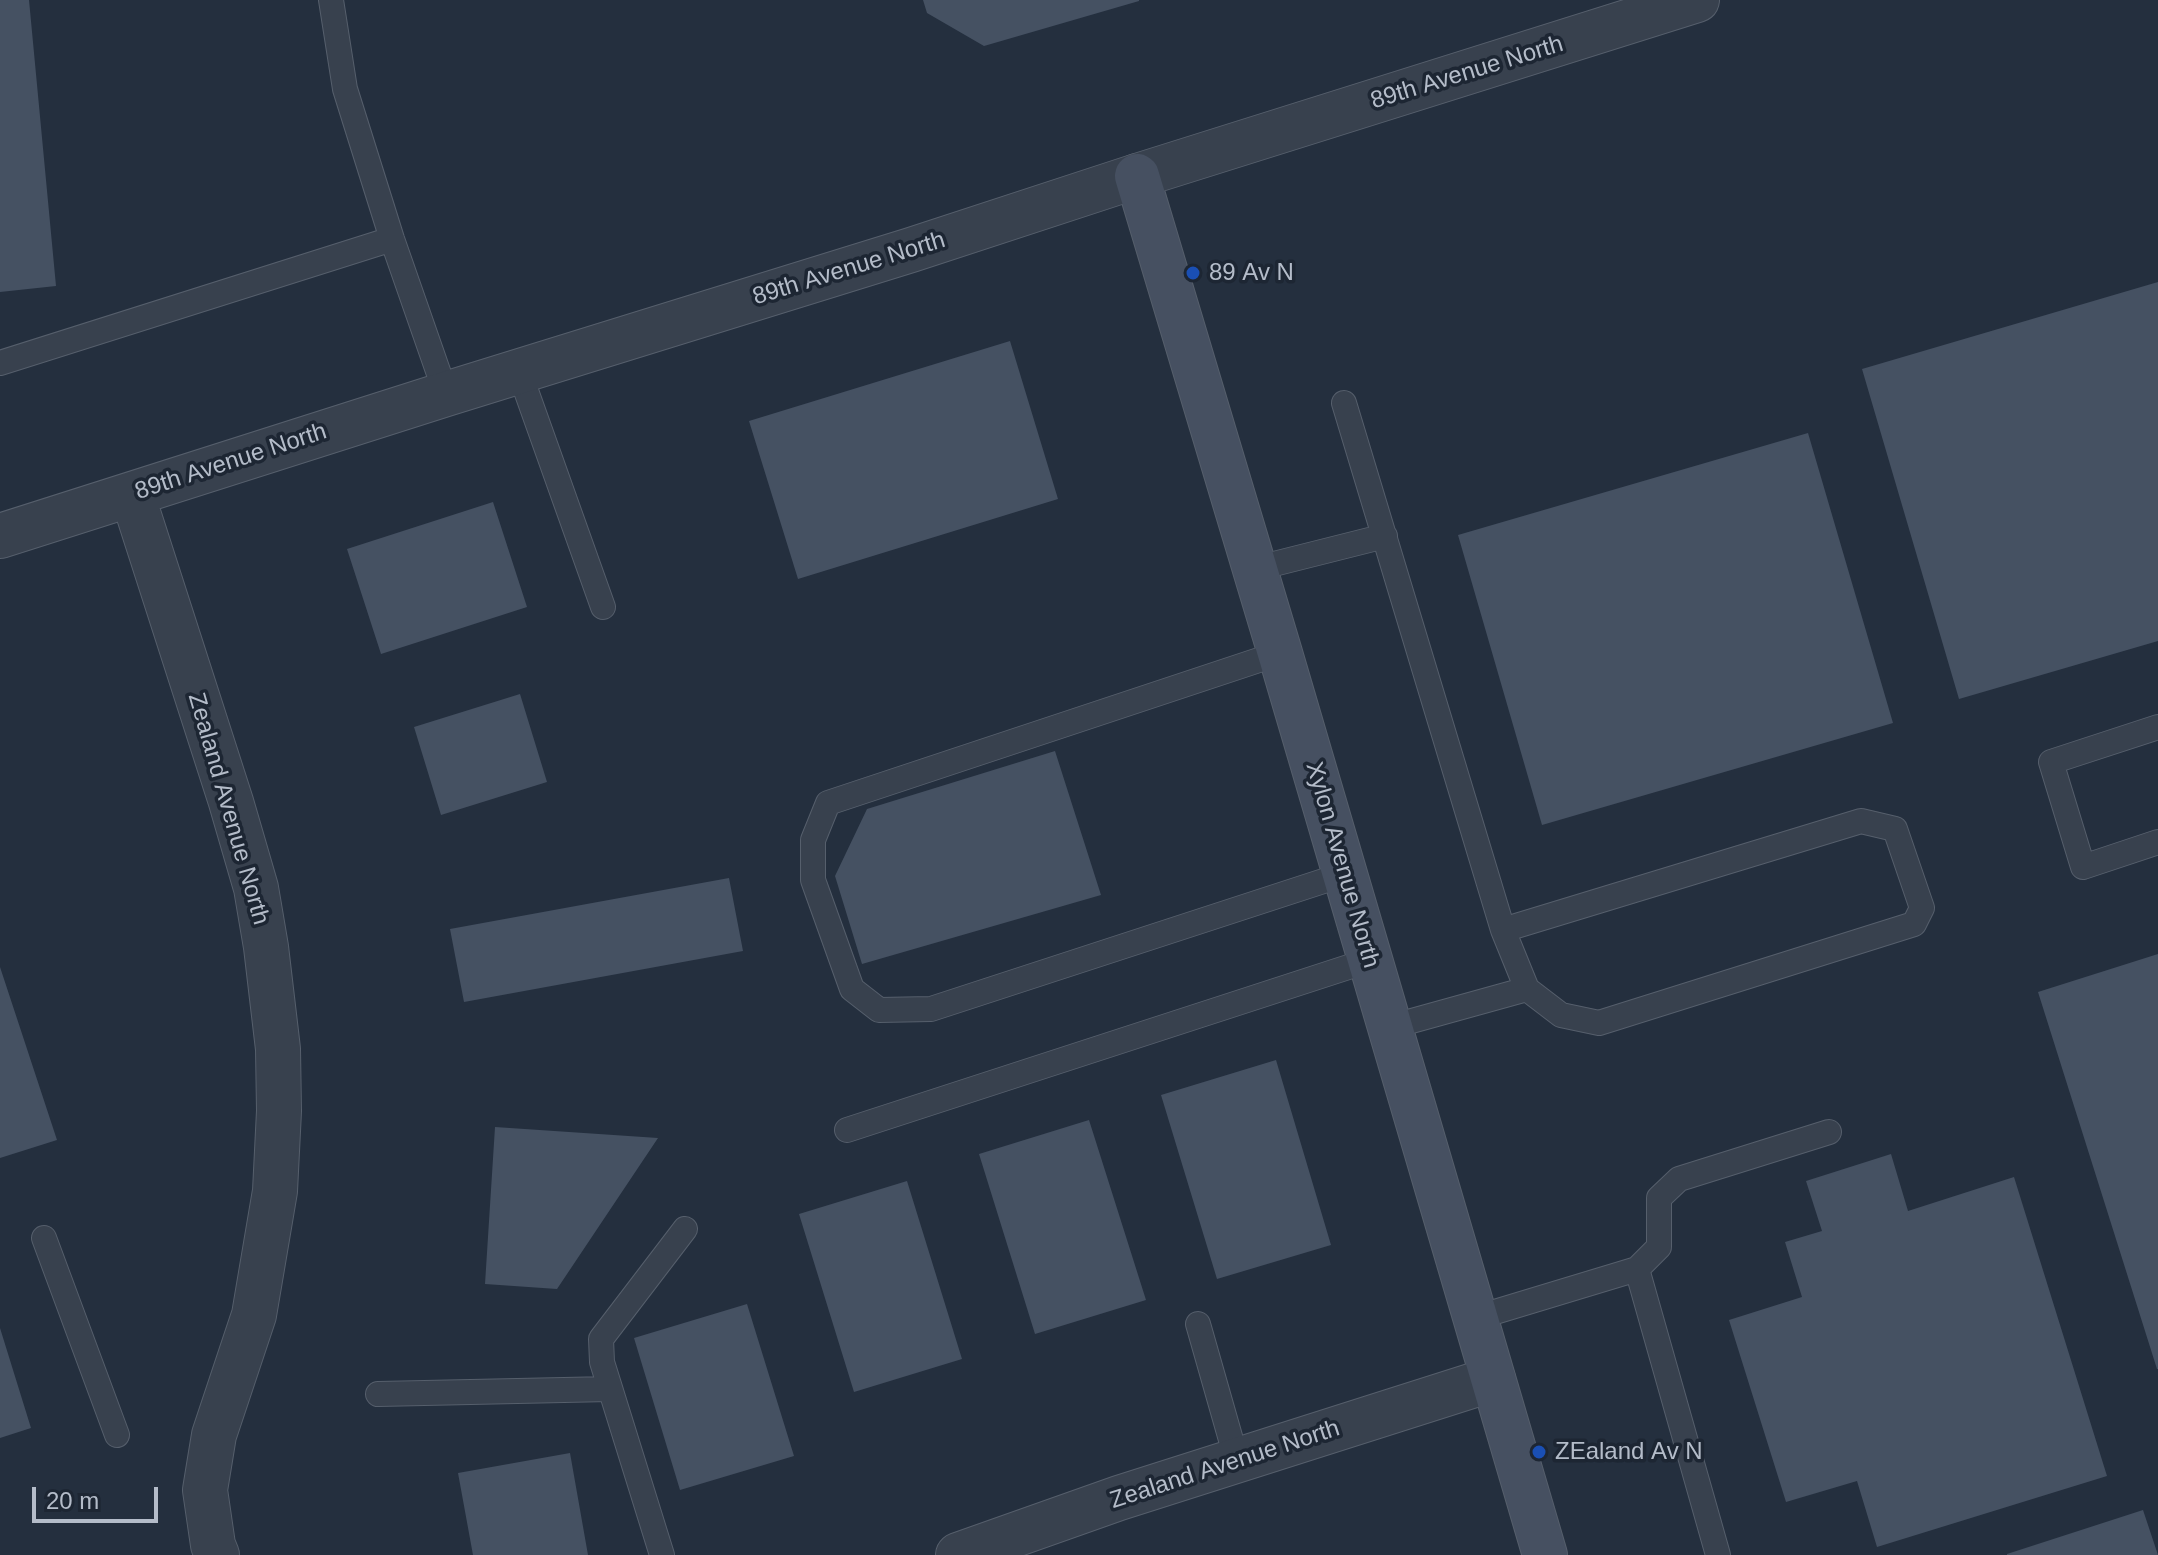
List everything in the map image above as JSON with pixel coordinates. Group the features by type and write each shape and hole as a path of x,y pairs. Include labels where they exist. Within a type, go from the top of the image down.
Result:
{"street":[{"name":"89th Avenue North","path":"0,536 1697,0"},
{"name":"Xylon Avenue North","path":"1137,176 1545,1555"},
{"name":"Zealand Avenue North","path":"132,494 256,888 278,1049 275,1191 254,1315 214,1435 205,1490 217,1555"},
{"name":"Zealand Avenue North","path":"958,1555 1119,1498 1493,1379"}],"lane":[{"path":"331,0 345,89 392,239 446,394"},
{"path":"0,363 392,239"},
{"path":"519,371 603,607"},
{"path":"1344,403 1503,930 1527,989 1561,1015 1599,1023 1914,924 1922,908 1895,829 1861,821 1503,930"},
{"path":"1254,569 1385,536"},
{"path":"1280,653 828,803 813,840 813,880 852,989 879,1010 931,1009 1345,874"},
{"path":"2158,727 2051,762 2083,867 2158,842"},
{"path":"847,1130 1370,960"},
{"path":"1390,1027 1527,989"},
{"path":"1475,1318 1637,1269 1659,1247 1659,1198 1679,1179 1829,1132"},
{"path":"662,1555 602,1362 601,1339 685,1229"},
{"path":"44,1238 117,1435"},
{"path":"1637,1269 1718,1555"},
{"path":"1198,1324 1237,1461"},
{"path":"378,1394 610,1389"}],"building":[{"path":"0,0 29,0 56,286 0,292"},
{"path":"923,0 1139,1 984,46 927,13"},
{"path":"2158,282 2158,641 1959,699 1862,369"},
{"path":"1010,341 1058,499 798,579 749,421"},
{"path":"1808,433 1893,723 1542,825 1458,535"},
{"path":"493,502 527,607 381,654 347,549"},
{"path":"520,694 547,782 441,815 414,727"},
{"path":"1055,751 1101,895 862,964 835,876 867,809"},
{"path":"729,878 743,951 464,1002 450,929"},
{"path":"2158,954 2158,1369 2157,1369 2038,992"},
{"path":"0,967 57,1140 0,1158"},
{"path":"1276,1060 1331,1245 1217,1279 1161,1095"},
{"path":"1089,1120 1146,1300 1035,1334 979,1154"},
{"path":"495,1127 658,1138 557,1289 485,1284"},
{"path":"1891,1154 1908,1211 2014,1177 2107,1476 1877,1547 1857,1481 1786,1502 1729,1320 1802,1297 1785,1242 1822,1231 1806,1181"},
{"path":"907,1181 962,1359 854,1392 799,1214"},
{"path":"747,1304 794,1456 680,1490 634,1338"},
{"path":"0,1328 31,1428 0,1438"},
{"path":"570,1453 588,1555 473,1555 458,1473"},
{"path":"2143,1510 2158,1555 2007,1555 2007,1554"}],"place":[{"name":"89 Av N","path":"1193,273"},
{"name":"ZEaland Av N","path":"1539,1452"}]}
